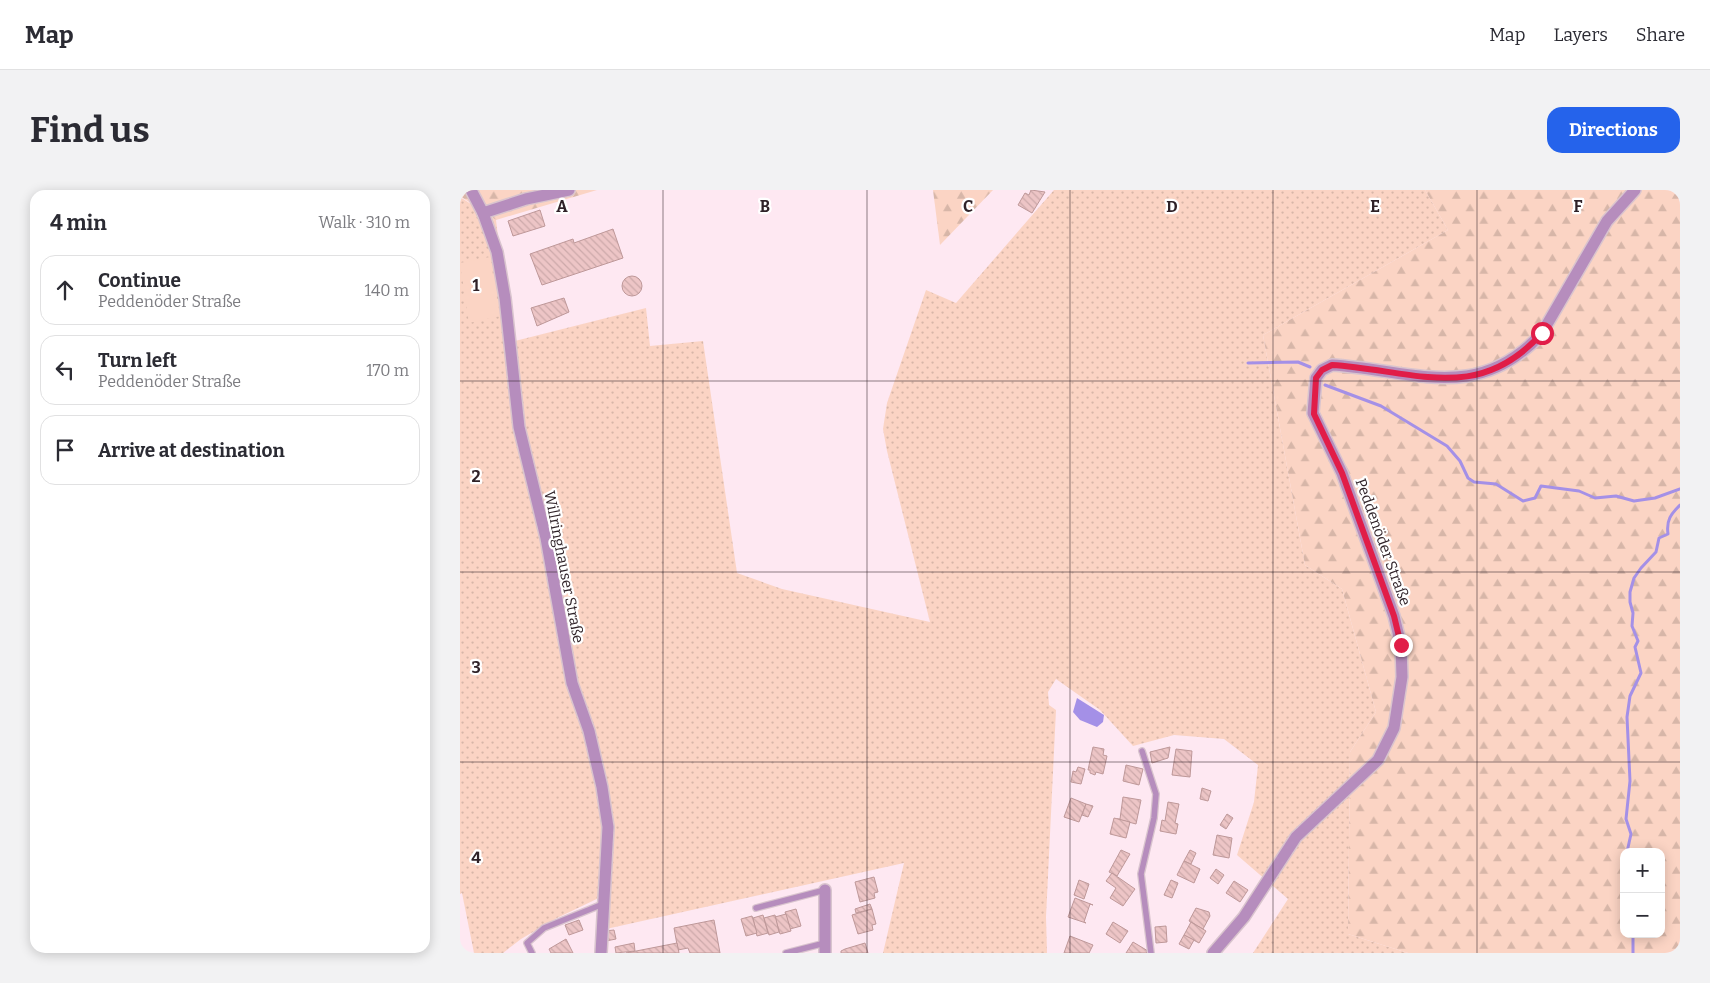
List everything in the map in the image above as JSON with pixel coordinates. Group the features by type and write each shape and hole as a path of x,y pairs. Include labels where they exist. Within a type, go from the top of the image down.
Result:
{"street":[{"name":"Willringhauser Straße","path":"471,190 484,213 497,252 505,298 519,427 546,538 572,683 589,731 602,787 608,827 601,953"},
{"path":"484,213 526,199 569,190"},
{"name":"Peddenöder Straße","path":"1213,953 1244,917 1296,838 1378,760 1394,728 1402,677 1401,645 1394,616 1342,473 1314,414 1316,378 1322,370 1332,365 1431,378 1464,377 1495,370 1512,361 1529,348 1542,333 1607,220 1635,190"},
{"path":"825,890 825,948"}],"lane":[{"path":"1142,751 1156,794 1154,818 1141,874 1151,953"},
{"path":"756,908 825,890"},
{"path":"532,953 527,943 544,928 603,904"},
{"path":"786,953 825,948"}],"green space":[{"path":"460,190 597,190 496,220 460,196"},
{"path":"933,190 993,190 940,245"},
{"path":"1054,190 1425,190 1448,230 1263,335 1305,565 1342,589 1376,712 1350,752 1348,934 1408,953 1253,953 1288,899 1237,855 1254,802 1258,765 1224,739 1174,735 1133,746 1100,710 1056,679 1048,692 1049,705 1056,710 1046,917 1047,953 883,953 904,863 606,929 605,895 557,918 521,939 503,953 474,953 462,893 460,894 460,197 496,220 511,342 646,308 650,346 703,341 737,573 782,589 930,622 887,451 883,429 887,403 926,290 956,303"},
{"path":"1425,190 1680,190 1680,953 1408,953 1348,934 1350,752 1376,712 1342,589 1305,565 1263,335 1448,230"},
{"path":"490,257 500,316 469,323 460,263"}],"shaded area":[{"path":"1077,698 1104,715 1103,722 1097,727 1080,720 1073,712"}],"building":[{"path":"1031,190 1045,192 1032,213 1018,205 1025,193 1029,195"},
{"path":"540,210 545,226 513,236 508,221"},
{"path":"613,229 623,258 542,285 530,254 573,239 574,243"},
{"path":"632,276 639,279 642,286 639,293 632,296 625,293 622,286 625,279"},
{"path":"564,298 569,312 537,326 531,308"},
{"path":"1093,747 1104,749 1103,755 1107,756 1103,774 1096,772 1095,775 1088,770"},
{"path":"1170,747 1168,758 1152,763 1150,752"},
{"path":"1176,749 1192,751 1190,777 1172,775"},
{"path":"1126,765 1143,769 1139,785 1123,781"},
{"path":"1078,767 1085,769 1081,784 1071,782 1073,771 1076,772"},
{"path":"1202,788 1211,791 1208,801 1200,799"},
{"path":"1123,797 1141,800 1136,824 1117,819 1120,819"},
{"path":"1071,798 1086,804 1079,822 1064,817"},
{"path":"1168,802 1179,804 1175,823 1178,824 1176,834 1160,831 1162,820 1165,821"},
{"path":"1086,804 1093,806 1088,817 1082,815"},
{"path":"1227,814 1233,818 1226,829 1220,825"},
{"path":"1114,818 1130,822 1126,838 1110,834"},
{"path":"1217,835 1232,838 1229,858 1213,855"},
{"path":"1121,850 1130,854 1117,876 1109,872"},
{"path":"1190,850 1196,853 1191,864 1184,861"},
{"path":"1184,861 1200,869 1194,883 1177,875"},
{"path":"1216,869 1224,875 1218,884 1210,878"},
{"path":"1112,873 1135,889 1123,906 1110,898 1116,888 1106,881"},
{"path":"874,877 878,892 874,893 875,898 860,902 855,882"},
{"path":"1079,880 1089,884 1084,899 1074,895"},
{"path":"1171,880 1178,883 1172,898 1164,895"},
{"path":"1234,881 1248,890 1240,902 1226,893"},
{"path":"1075,898 1093,905 1090,904 1084,922 1086,923 1068,917"},
{"path":"870,904 872,909 856,913 855,909"},
{"path":"1196,908 1209,912 1210,916 1203,929 1189,921"},
{"path":"796,909 801,926 790,929 785,912"},
{"path":"872,909 876,924 872,925 873,930 858,934 852,915"},
{"path":"786,914 791,931 780,934 775,917"},
{"path":"763,915 768,933 757,936 753,918"},
{"path":"775,915 779,932 769,935 764,918"},
{"path":"752,916 757,933 746,936 741,919"},
{"path":"579,920 583,930 569,935 565,925"},
{"path":"714,920 720,953 690,953 688,948 678,950 674,928"},
{"path":"1113,922 1128,931 1120,943 1106,934"},
{"path":"1191,922 1206,931 1199,943 1184,935"},
{"path":"1166,926 1167,942 1156,943 1155,927"},
{"path":"614,930 616,939 606,941 605,931"},
{"path":"1184,935 1194,940 1189,949 1179,944"},
{"path":"1070,936 1093,945 1089,953 1064,953"},
{"path":"566,939 573,953 551,953 549,949"},
{"path":"1133,942 1148,951 1146,953 1126,953"},
{"path":"634,943 635,951 616,953 615,947"},
{"path":"677,943 679,953 626,953"},
{"path":"865,943 868,953 841,953 845,949"}],"waterway":[{"path":"1248,363 1298,362 1310,367"},
{"path":"1325,385 1381,406 1447,446 1460,461 1468,478 1474,482 1496,484 1523,501 1535,498 1541,486 1579,491 1595,498 1616,496 1634,501 1655,498 1680,489"},
{"path":"1628,848 1631,834 1626,819 1630,781 1627,717 1630,696 1641,673 1635,647 1638,641 1632,626 1633,613 1630,592 1634,578 1656,552 1659,538 1668,534 1670,518 1680,505"},
{"path":"1633,938 1633,953"}],"route":[{"path":"1401,645 1394,616 1342,473 1314,414 1316,378 1322,370 1332,365 1354,366 1431,378 1464,377 1495,370 1512,361 1529,348 1542,333"}]}
